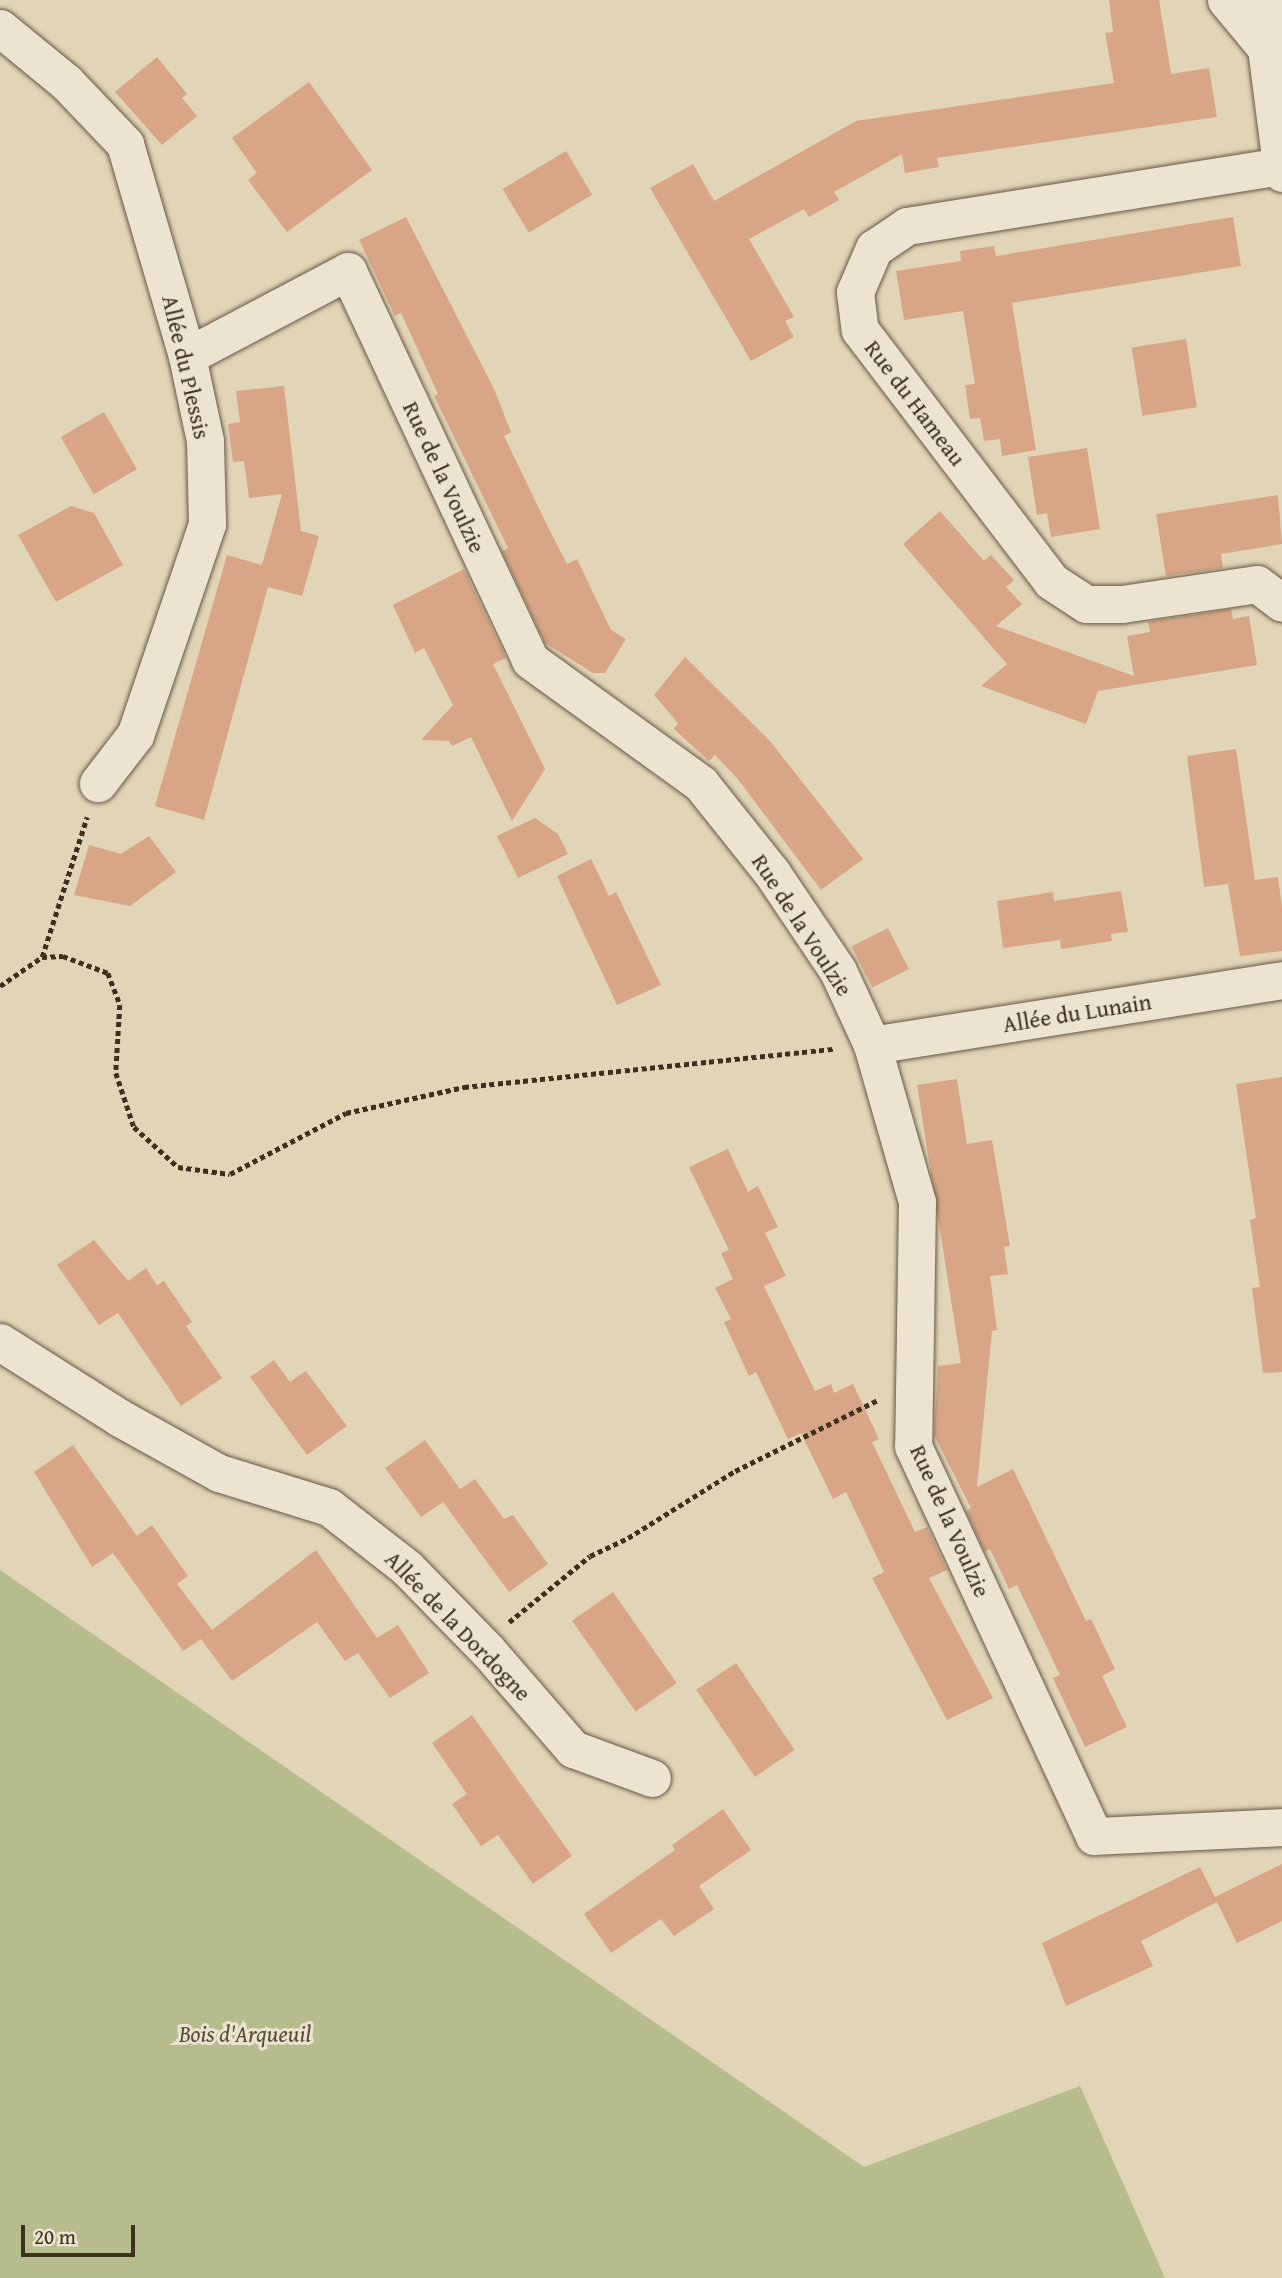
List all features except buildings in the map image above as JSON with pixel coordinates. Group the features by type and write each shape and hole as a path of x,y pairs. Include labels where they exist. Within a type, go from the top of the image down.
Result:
{"street":[{"path":"1226,0 1266,48"},
{"path":"1267,0 1266,48 1281,169"},
{"name":"Allée du Plessis","path":"0,28 66,82 125,144 187,356 205,441 207,524 135,735 98,783"},
{"name":"Rue du Hameau","path":"1281,169 907,226 874,248 855,292 860,330 1051,582 1086,604 1122,604 1257,584 1282,603"},
{"name":"Rue de la Voulzie","path":"187,356 348,271 530,660 701,784 772,873 838,971 872,1045 917,1202 912,1446 1094,1836 1282,1827"},
{"name":"Allée du Lunain","path":"872,1045 1282,980"},
{"name":"Allée de la Dordogne","path":"0,1342 120,1418 219,1473 329,1507 407,1568 488,1651 573,1749 652,1778"}],"path":[{"path":"42,957 98,783"},
{"path":"0,986 42,957 63,957 108,973 120,1005 116,1073 134,1127 178,1167 230,1174 346,1114 464,1087 872,1045"},
{"path":"488,1651 498,1632 590,1556 628,1538 735,1471 914,1381"}],"green space":[{"name":"Bois d'Arqueuil","path":"0,1570 864,2167 1080,2086 1165,2278 0,2278"}]}
